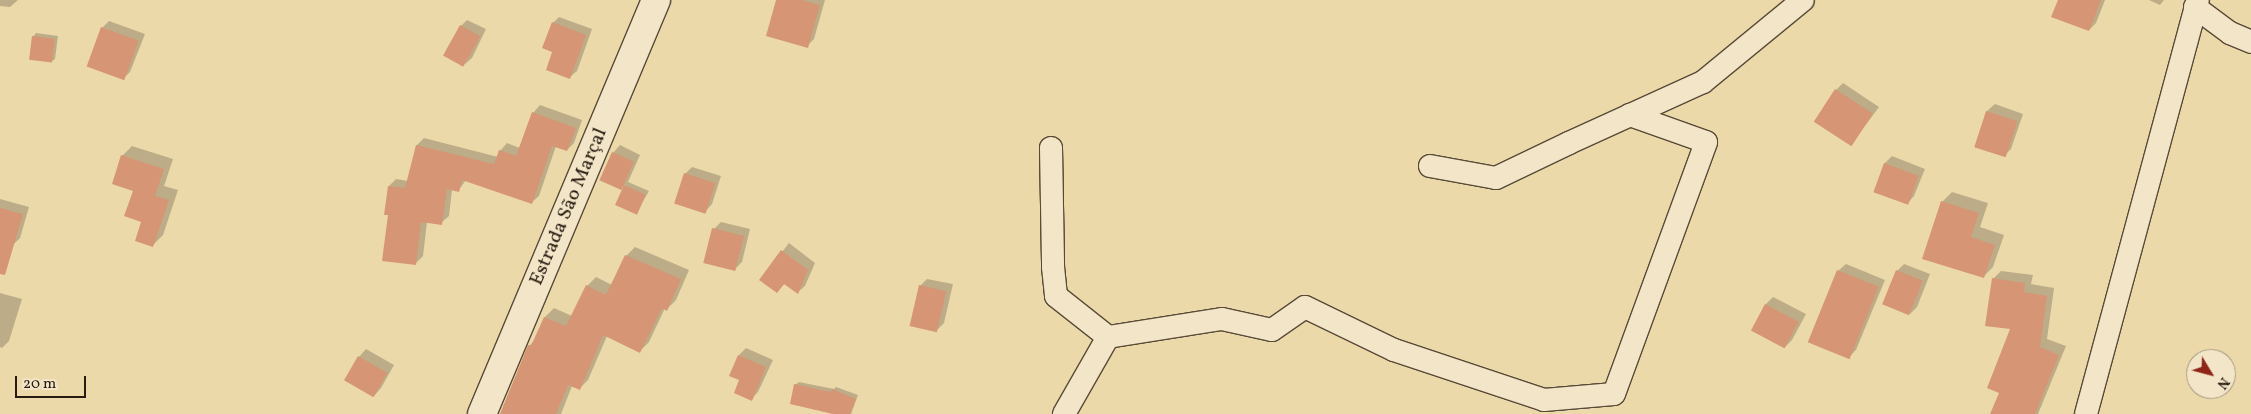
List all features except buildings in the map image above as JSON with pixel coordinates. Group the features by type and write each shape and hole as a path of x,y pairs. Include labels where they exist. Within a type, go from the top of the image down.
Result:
{"street":[{"name":"Estrada São Marçal","path":"482,414 656,0"},
{"path":"1430,166 1496,178 1703,82 1803,0"},
{"path":"2086,414 2196,4 2230,33 2251,42"},
{"path":"1051,148 1053,267 1056,296 1108,337 1222,319 1272,330 1305,307 1394,350 1544,400 1614,394 1706,142 1630,115"},
{"path":"1064,414 1108,337"}]}
